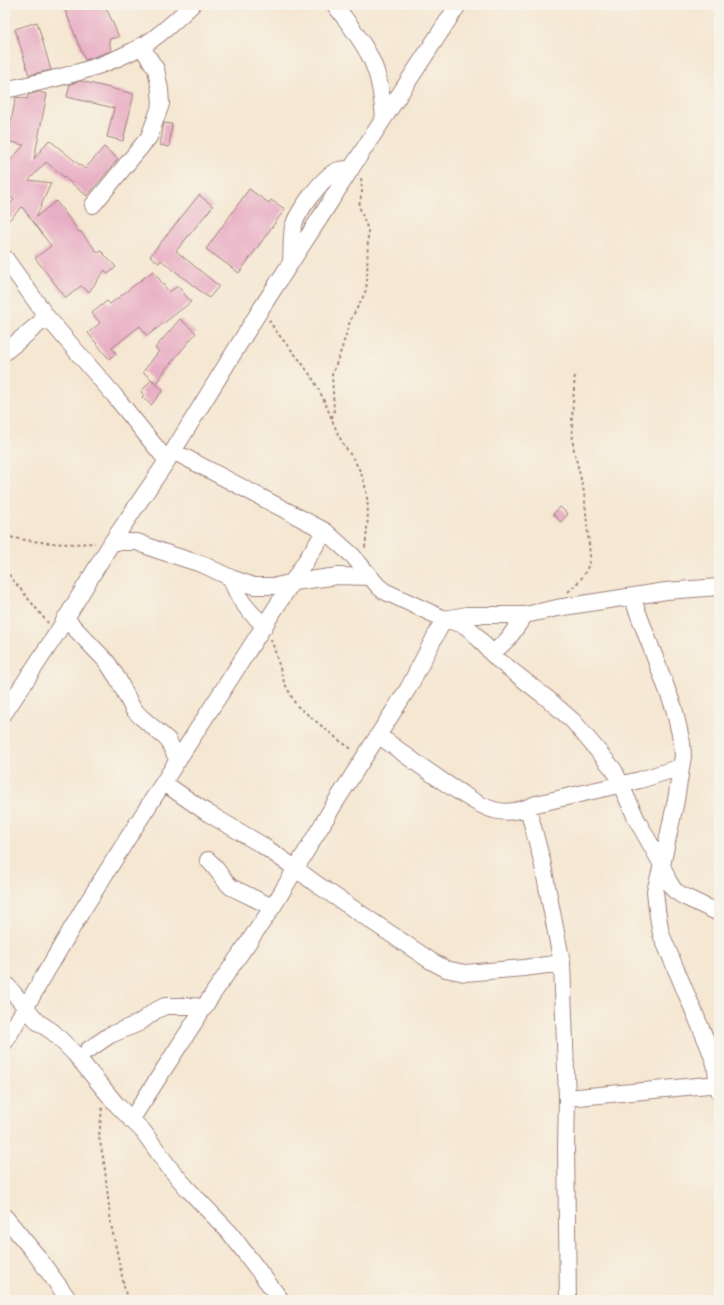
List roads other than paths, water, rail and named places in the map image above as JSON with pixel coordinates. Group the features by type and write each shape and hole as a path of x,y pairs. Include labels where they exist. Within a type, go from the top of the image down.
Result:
{"street":[{"path":"5,90 42,82 101,65 123,56 148,42 192,5"},
{"path":"335,5 371,58 382,92 384,118"},
{"path":"5,712 57,633 112,542 170,456 262,307 352,166 458,5"},
{"path":"93,205 149,137 161,104 156,69 141,46"},
{"path":"5,258 47,317 114,395 170,456 325,531 353,556 378,586 390,594 444,619 464,625 472,631 492,654 507,668 548,699 573,722 614,770 662,865 668,880 678,893 719,913"},
{"path":"5,352 47,317"},
{"path":"5,1042 86,905 264,626 294,582 325,531"},
{"path":"112,542 137,542 204,565 241,582 264,586 276,586 294,582 366,573"},
{"path":"231,578 237,595 244,605 264,626"},
{"path":"444,619 467,615 525,615 666,591 719,587"},
{"path":"567,1098 719,1086 715,1064 709,1047 661,934 656,910 655,891 676,800 683,756 682,743 674,708 632,597"},
{"path":"492,654 508,638 525,615"},
{"path":"66,618 107,662 118,679 133,709 168,740 178,760"},
{"path":"131,1120 272,907 364,756 409,687 444,619"},
{"path":"378,735 480,805 502,811 528,808 536,804 681,768"},
{"path":"164,783 206,812 262,845 331,894 431,961 446,968 465,973 524,968 562,962"},
{"path":"528,808 542,861 562,962 567,1098 566,1148 568,1300"},
{"path":"208,860 231,887 272,907"},
{"path":"5,983 38,1022 53,1032 74,1053 96,1078 105,1091 131,1120 149,1137 168,1166 230,1233 280,1300"},
{"path":"88,1050 110,1035 139,1023 155,1011 165,1006 205,1007"},
{"path":"53,1032 81,1043 88,1050 96,1078"},
{"path":"5,1217 38,1256 69,1300"}]}
